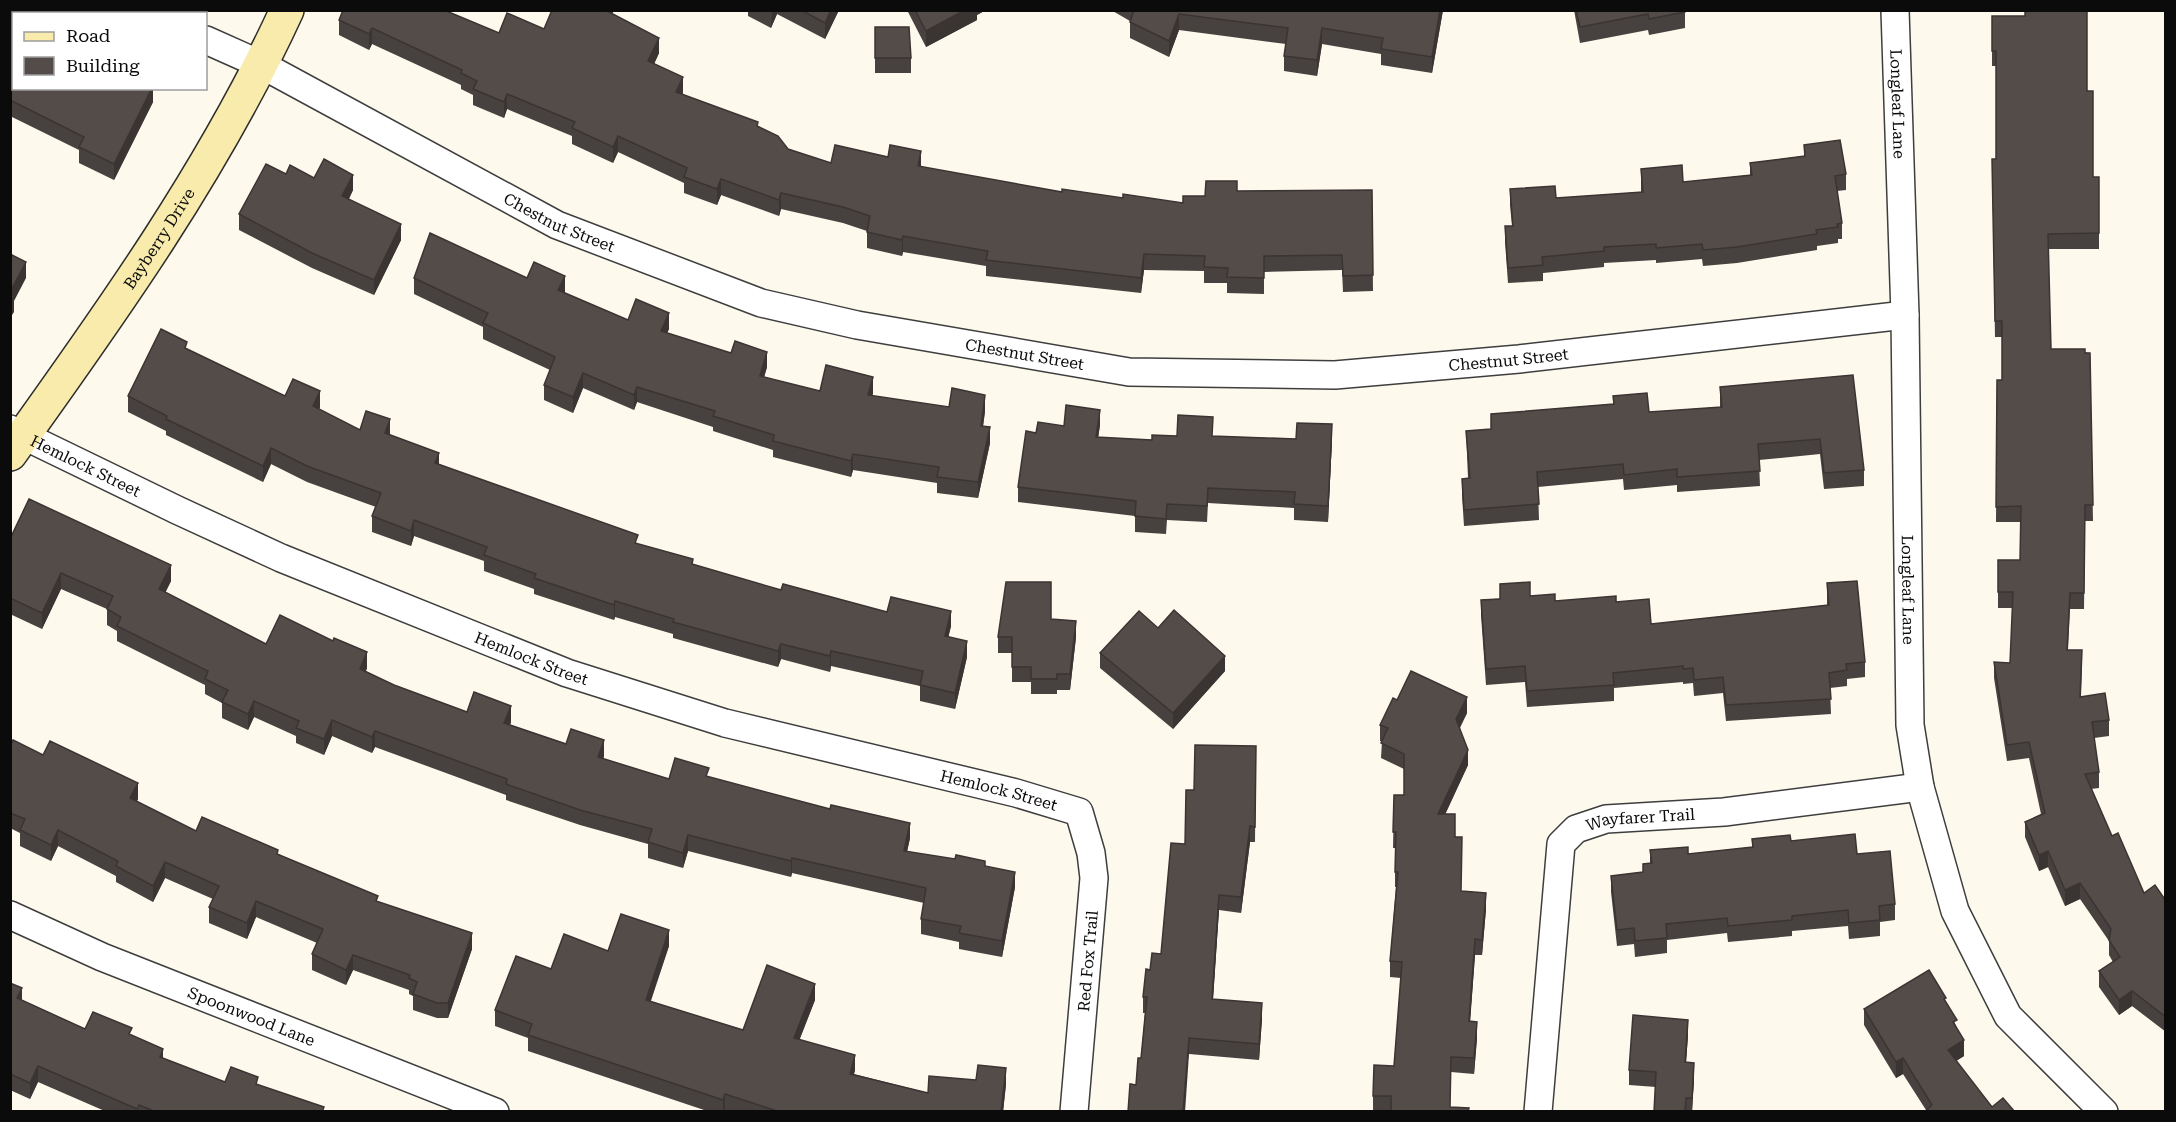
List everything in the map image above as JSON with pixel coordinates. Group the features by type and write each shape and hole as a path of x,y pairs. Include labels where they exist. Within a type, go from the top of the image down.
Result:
{"street":[{"name":"Bayberry Drive","path":"15,439 142,265 199,177 262,65 287,10"},
{"name":"Longleaf Lane","path":"1895,10 1905,315 1910,725 1920,787 1955,911 2008,1016 2104,1112"},
{"name":"Chestnut Street","path":"207,40 262,65 557,225 761,303 857,325 1129,372 1335,375 1531,357 1905,315"},
{"name":"Hemlock Street","path":"15,439 281,558 567,672 725,723 1016,793 1079,812"},
{"name":"Wayfarer Trail","path":"1538,1112 1561,844 1576,829 1606,819 1724,812 1920,787"},
{"name":"Red Fox Trail","path":"1074,1112 1094,878 1091,853 1079,812"},
{"name":"Spoonwood Lane","path":"10,915 102,957 495,1112"}],"building":[{"path":"343,10 444,10 499,33 507,13 544,29 552,10 607,10 659,38 648,61 683,77 676,92 758,122 757,126 778,136 788,149 831,163 835,145 888,157 890,145 921,151 918,166 1062,192 1062,189 1123,198 1123,194 1183,203 1183,196 1205,196 1206,181 1237,181 1237,191 1372,190 1373,275 1343,276 1342,255 1264,256 1264,278 1227,277 1228,268 1204,267 1205,256 1144,254 1141,278 986,260 988,251 903,236 902,240 867,232 870,216 843,207 781,193 779,200 721,179 717,189 684,177 687,168 618,136 613,147 572,128 575,122 507,94 504,102 473,89 477,81 461,73 462,70 372,28 369,34 339,20"},
{"path":"801,10 831,10 825,23"},
{"path":"915,10 965,10 926,31"},
{"path":"1134,10 1440,10 1432,57 1381,49 1383,38 1322,28 1317,60 1284,56 1288,28 1179,14 1169,41 1130,22"},
{"path":"1576,10 1685,10 1685,12 1649,19 1648,14 1580,27"},
{"path":"2025,10 2087,10 2087,91 2093,91 2093,177 2099,177 2099,233 2048,234 2051,349 2085,349 2085,353 2090,353 2093,505 2085,505 2084,593 2070,593 2067,650 2082,650 2080,697 2105,693 2109,720 2092,722 2099,772 2085,774 2112,836 2118,833 2144,893 2155,885 2166,901 2166,1017 2132,991 2119,1000 2099,971 2120,957 2109,940 2111,929 2080,883 2065,890 2048,851 2039,855 2025,822 2045,813 2029,742 2007,745 1994,662 2010,663 2013,592 1998,592 1998,560 2020,560 2021,506 1996,507 1997,380 2002,380 2002,321 1995,321 1992,159 1996,159 1996,51 1992,51 1992,16 2025,16"},
{"path":"10,24 12,25 12,90 151,90 114,164 79,147 84,137 10,100"},
{"path":"875,27 909,27 911,58 875,58"},
{"path":"1840,140 1846,174 1835,176 1842,223 1837,224 1838,227 1816,230 1817,234 1703,250 1702,244 1656,248 1656,244 1604,247 1604,251 1542,257 1543,265 1508,268 1505,226 1513,226 1510,189 1555,186 1556,198 1643,192 1641,169 1682,165 1683,182 1752,175 1750,163 1805,156 1804,145"},
{"path":"324,159 353,175 342,196 401,224 374,280 312,253 239,214 266,164 286,174 290,165 314,178"},
{"path":"430,233 527,278 534,262 565,276 558,290 628,320 636,299 669,313 661,331 731,353 735,341 767,352 760,376 820,391 826,365 873,377 868,395 949,407 952,388 985,395 981,426 990,427 978,482 937,477 939,467 853,454 851,461 773,441 774,435 713,416 715,411 637,387 634,395 583,373 573,397 544,385 555,357 483,323 488,313 414,278"},
{"path":"10,254 26,262 10,292"},
{"path":"161,329 187,342 185,348 285,396 293,379 320,391 313,406 360,430 366,411 390,419 385,433 439,453 435,463 638,535 635,543 693,559 692,564 781,590 783,584 887,612 891,597 951,611 945,636 967,641 955,693 920,685 923,671 831,651 830,656 781,644 778,651 673,622 674,619 615,601 614,605 534,578 536,574 484,555 487,547 414,520 411,531 372,516 381,493 307,466 271,448 263,466 166,419 167,416 128,396"},
{"path":"1853,375 1864,470 1824,473 1820,439 1758,444 1760,471 1677,477 1677,469 1624,475 1623,464 1537,472 1539,504 1464,510 1462,479 1470,478 1466,431 1491,429 1491,414 1614,404 1613,396 1647,393 1649,412 1722,407 1720,387"},
{"path":"1066,405 1100,410 1096,437 1152,440 1152,435 1177,436 1178,415 1213,417 1212,436 1296,439 1297,423 1332,424 1328,506 1294,504 1295,492 1208,488 1207,506 1167,504 1166,519 1135,516 1136,501 1018,487 1026,431 1036,433 1038,422 1064,426"},
{"path":"29,499 171,565 159,589 266,644 280,615 333,641 334,638 367,652 360,669 394,685 467,712 474,692 511,706 504,723 566,744 571,729 604,740 598,757 669,779 675,758 709,768 706,776 830,809 831,805 910,823 904,851 955,859 956,855 985,861 985,866 1015,872 1002,941 959,933 961,926 921,919 926,888 792,858 791,861 688,835 683,853 648,842 652,829 580,810 506,784 507,779 375,731 372,737 332,720 324,739 296,728 299,721 254,701 248,714 222,702 228,690 205,679 208,671 117,626 121,617 107,609 113,596 61,573 42,613 10,598 10,539"},
{"path":"1857,581 1865,662 1846,664 1847,670 1829,673 1831,699 1726,705 1723,677 1694,680 1693,668 1683,669 1683,666 1613,673 1614,685 1527,691 1525,666 1486,669 1481,600 1500,599 1500,584 1530,582 1530,596 1555,594 1555,601 1616,596 1616,602 1649,599 1651,624 1829,605 1827,583"},
{"path":"1006,582 1051,582 1051,619 1076,621 1070,674 1057,674 1057,679 1031,679 1031,667 1012,667 1012,637 998,637"},
{"path":"1174,610 1225,656 1173,713 1100,653 1139,611 1158,628"},
{"path":"1411,671 1467,697 1456,719 1468,750 1438,814 1455,814 1455,837 1462,837 1461,891 1486,893 1482,940 1475,939 1469,1021 1477,1022 1474,1058 1451,1057 1450,1107 1469,1108 1468,1112 1391,1112 1391,1096 1373,1096 1374,1065 1394,1066 1402,962 1390,961 1398,872 1395,872 1394,795 1404,795 1404,754 1381,743 1388,728 1380,725 1393,698 1397,700"},
{"path":"13,740 43,755 50,741 138,783 130,798 196,831 202,817 278,850 277,854 378,896 376,901 472,933 448,1003 437,1003 413,994 417,982 409,978 410,975 353,955 346,970 312,954 323,929 256,901 247,923 209,907 219,886 165,862 153,886 116,866 118,861 58,830 51,845 20,830 25,819 10,813 10,746"},
{"path":"1195,745 1256,746 1255,827 1250,826 1241,897 1219,895 1212,999 1262,1003 1259,1044 1189,1038 1183,1112 1128,1112 1130,1084 1136,1085 1138,1058 1141,1058 1147,997 1143,997 1146,969 1150,970 1152,953 1161,954 1171,843 1185,844 1186,790 1194,790"},
{"path":"1855,834 1857,854 1890,851 1895,904 1879,906 1880,920 1849,923 1848,910 1792,916 1792,920 1728,926 1727,918 1666,924 1667,938 1635,941 1634,928 1617,930 1611,876 1643,872 1643,864 1652,863 1650,850 1688,847 1688,854 1753,847 1752,839 1790,835 1791,841"},
{"path":"621,914 669,930 646,1000 743,1030 767,965 815,984 794,1038 855,1055 850,1074 928,1093 929,1076 976,1080 978,1065 1006,1068 1001,1112 780,1112 725,1094 723,1100 528,1035 532,1024 495,1010 516,956 551,969 564,934 608,951"},
{"path":"1929,970 1957,1020 1953,1022 1964,1040 1948,1050 1992,1107 2003,1098 2015,1112 1925,1112 1932,1105 1903,1058 1896,1062 1864,1009"},
{"path":"10,983 22,988 17,998 85,1029 93,1012 132,1028 129,1034 163,1049 160,1057 225,1082 231,1067 258,1077 256,1084 324,1107 322,1112 156,1112 139,1105 137,1109 38,1066 30,1083 10,1074"},
{"path":"1633,1015 1688,1020 1685,1062 1694,1063 1692,1098 1686,1098 1685,1112 1654,1112 1656,1072 1629,1070"}]}
